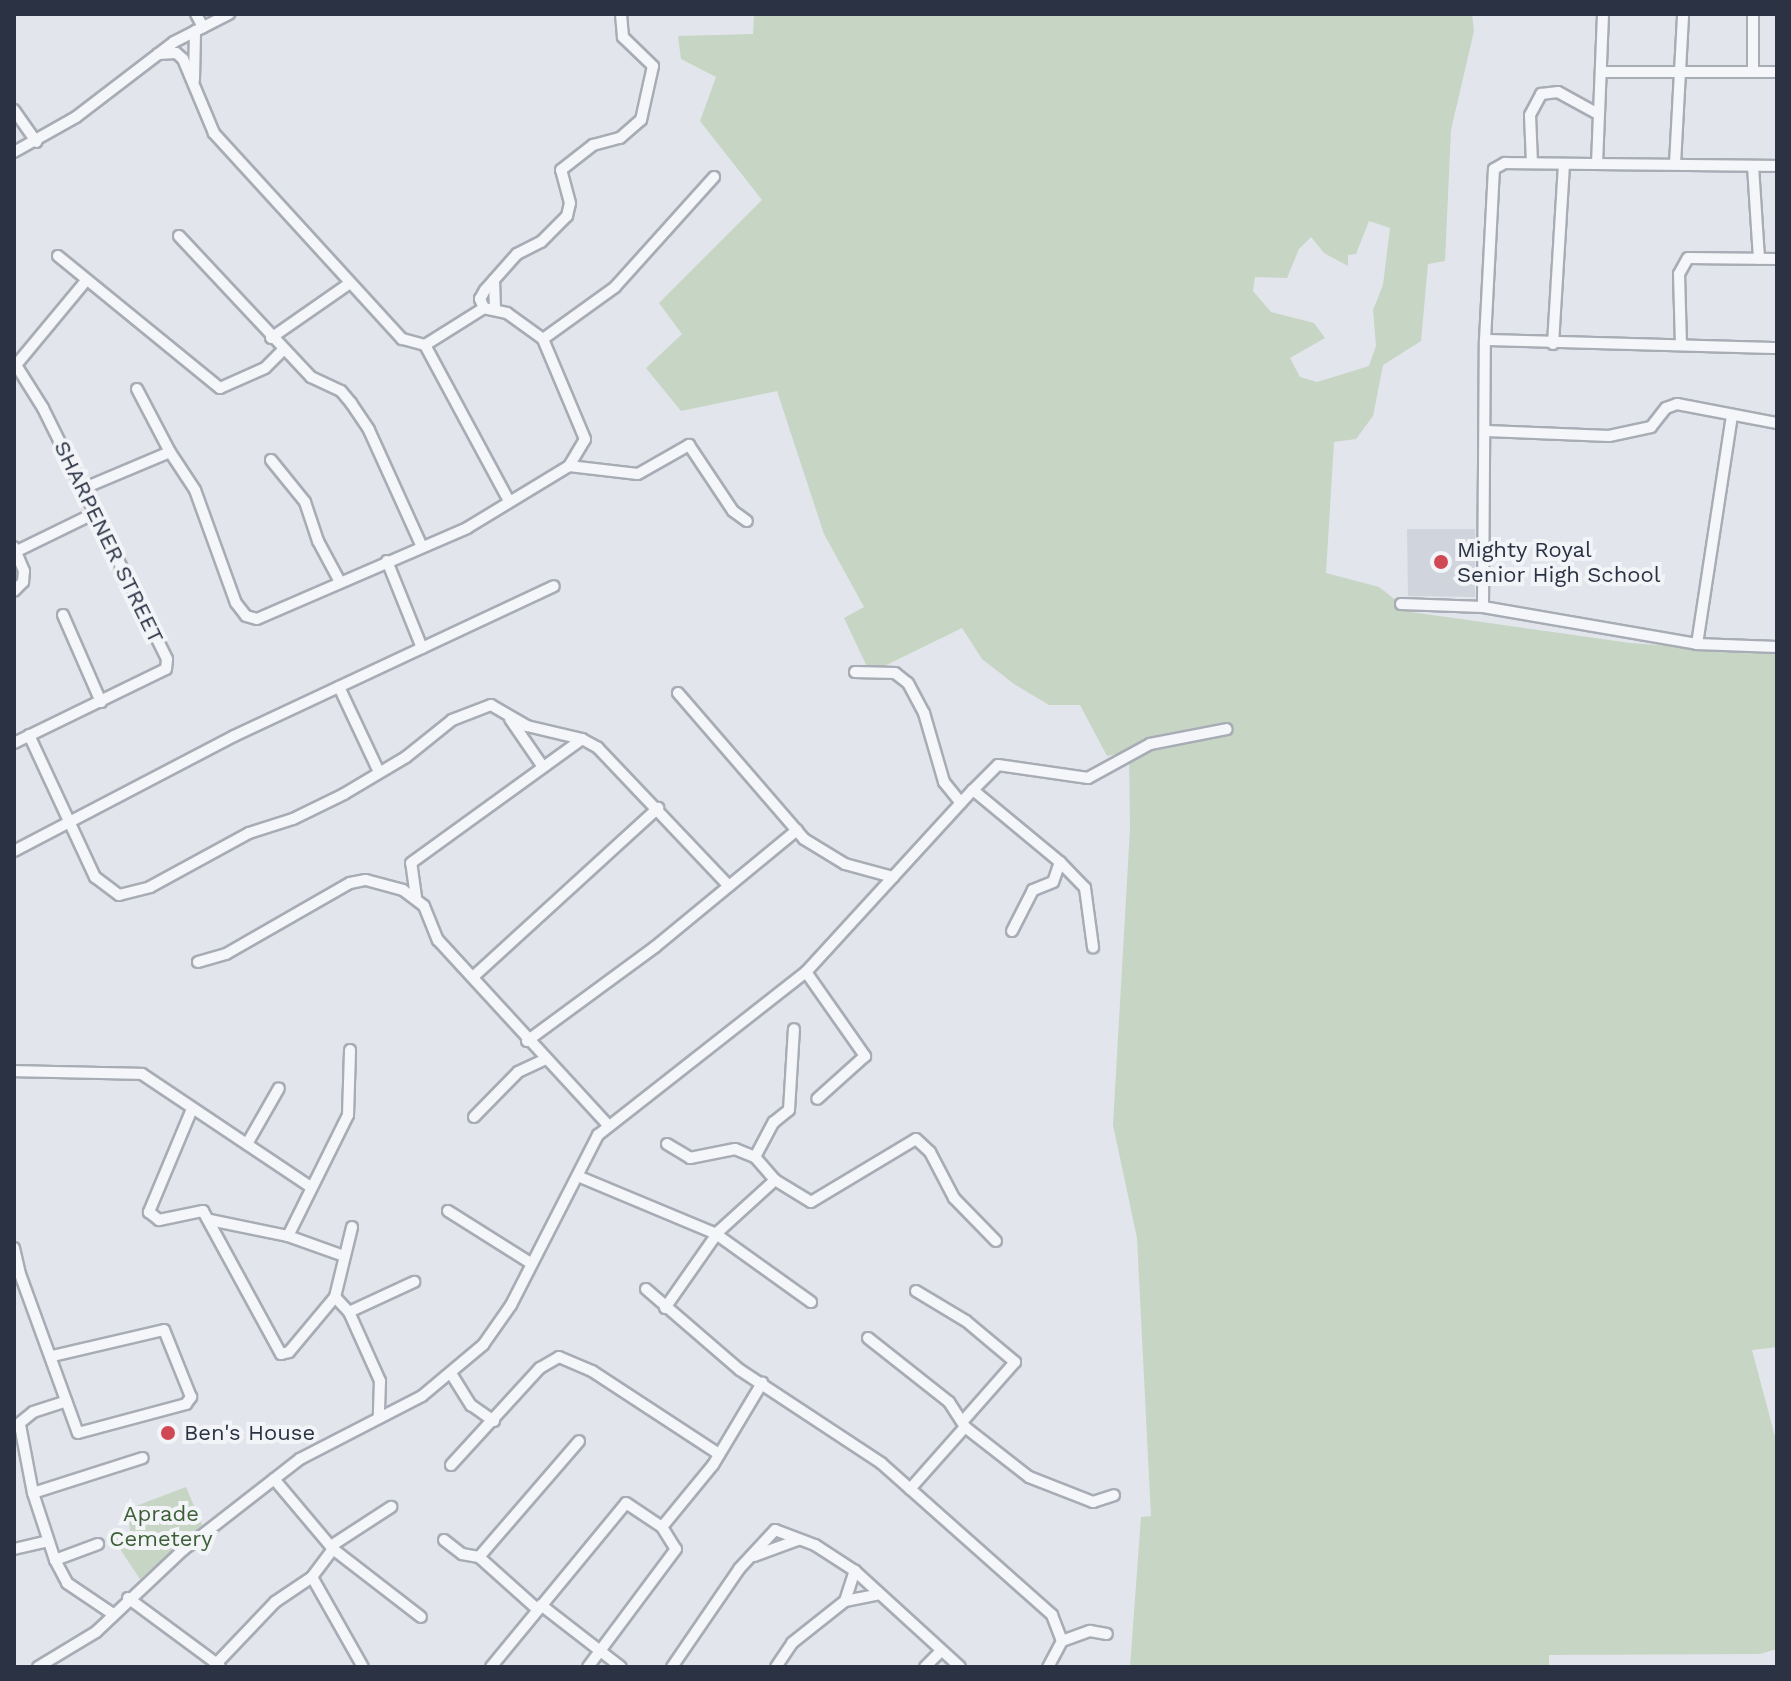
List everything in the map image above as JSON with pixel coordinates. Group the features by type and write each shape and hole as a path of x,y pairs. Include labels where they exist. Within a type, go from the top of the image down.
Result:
{"street":[{"path":"194,82 199,29 196,14"},
{"path":"14,152 36,142 158,54 229,14"},
{"path":"137,389 170,452 195,490 228,585 246,616 257,619 387,561 451,537 569,466 584,450 583,429 543,339 489,308 480,299 494,280 567,216 570,203 561,176 568,163 593,145 620,138 641,120 653,66 623,37 621,14"},
{"path":"1597,164 1603,14"},
{"path":"1675,164 1683,14"},
{"path":"1753,14 1753,70"},
{"path":"158,54 180,56 214,133 402,339 425,345 489,308"},
{"path":"1603,72 1777,72"},
{"path":"1532,163 1530,115 1541,94 1558,92 1598,114"},
{"path":"14,110 36,142"},
{"path":"1483,607 1480,533 1487,431 1485,340 1494,169 1505,163 1777,166"},
{"path":"1553,344 1564,164"},
{"path":"1753,166 1759,259"},
{"path":"543,339 615,287 714,177"},
{"path":"179,236 271,338 311,377 341,391 351,403 369,430 422,547"},
{"path":"58,256 85,282 220,388 265,368 284,349"},
{"path":"1681,345 1682,265 1688,258 1777,259"},
{"name":"SHARPENER STREET","path":"14,743 166,669 167,659 16,365 85,282"},
{"path":"271,338 350,283"},
{"path":"1485,340 1777,348"},
{"path":"425,345 509,501"},
{"path":"1487,431 1609,436 1651,427 1666,408 1677,404 1777,423"},
{"path":"1697,644 1732,416"},
{"path":"569,466 638,474 689,445 733,511 747,521"},
{"path":"82,489 170,452"},
{"path":"271,460 305,502 340,582"},
{"path":"14,591 23,582 15,549 93,514"},
{"path":"387,561 422,648"},
{"path":"14,851 339,687 554,586"},
{"path":"1401,604 1483,607 1697,644 1777,645"},
{"path":"63,615 101,702"},
{"path":"855,672 895,673 908,683 924,713 944,782 961,803"},
{"path":"339,687 379,772"},
{"path":"678,693 797,830 845,864 893,877"},
{"path":"29,735 73,822 95,877 119,895 150,887 249,833 293,819 379,772 472,709 491,705 510,718 582,739 598,748 729,886"},
{"path":"510,718 543,767"},
{"path":"38,1667 96,1632 128,1598 274,1479 327,1442 452,1375 491,1335 580,1177 591,1147 608,1125 806,972 998,765 1088,778 1150,744 1227,729"},
{"path":"582,739 411,863 416,897 438,940 530,1045 608,1125"},
{"path":"973,790 1060,862 1085,888 1093,947"},
{"path":"473,977 658,808"},
{"path":"527,1065 530,1045 797,830"},
{"path":"1012,931 1033,890 1053,882 1060,862"},
{"path":"198,962 226,954 350,883 366,880 416,897"},
{"path":"806,972 865,1056 817,1099"},
{"path":"755,1157 774,1122 789,1110 794,1029"},
{"path":"288,1236 309,1186 348,1115 350,1050"},
{"path":"474,1117 527,1065 544,1060"},
{"path":"14,1071 142,1074 309,1186"},
{"path":"247,1144 279,1088"},
{"path":"192,1109 149,1212 159,1220 199,1209 210,1220 281,1354 289,1352 335,1297 352,1227"},
{"path":"667,1144 690,1158 735,1149 755,1157 775,1180 811,1202 916,1139 930,1152 954,1198 996,1241"},
{"path":"580,1177 716,1234 811,1302"},
{"path":"665,1308 716,1234 775,1180"},
{"path":"448,1211 532,1264"},
{"path":"210,1220 288,1236 344,1256"},
{"path":"14,1248 17,1275 81,1434 186,1404 193,1391 164,1330 52,1356"},
{"path":"349,1312 414,1282"},
{"path":"646,1289 665,1308 762,1383 842,1433 910,1489 1052,1615 1062,1641"},
{"path":"910,1489 1015,1362 966,1321 916,1291"},
{"path":"335,1297 349,1312 380,1381 379,1416"},
{"path":"868,1338 949,1402 964,1424 1003,1461 1053,1489 1093,1502 1114,1495"},
{"path":"451,1465 540,1368 559,1357 592,1371 719,1454"},
{"path":"452,1375 471,1405 494,1421"},
{"path":"662,1527 719,1454 762,1383"},
{"path":"66,1401 33,1412 17,1426 33,1493 55,1560 67,1583 113,1614"},
{"path":"479,1557 579,1441"},
{"path":"33,1493 143,1458"},
{"path":"274,1479 332,1547 421,1617"},
{"path":"491,1667 622,1503 662,1527 676,1549 588,1667"},
{"path":"128,1598 218,1665 275,1602 312,1577 332,1547 391,1507"},
{"path":"672,1667 750,1557 775,1530 804,1540 855,1571 877,1595 960,1667"},
{"path":"444,1540 462,1554 479,1557 539,1607 602,1649 621,1667"},
{"path":"14,1549 48,1541"},
{"path":"55,1560 98,1544"},
{"path":"845,1601 855,1571"},
{"path":"312,1577 363,1667"},
{"path":"776,1667 792,1643 845,1601 877,1595"},
{"path":"1048,1667 1062,1641 1090,1631 1107,1634"},
{"path":"925,1667 940,1652"}],"shaded area":[{"name":"Mighty Royal Senior High School","path":"1407,529 1475,529 1475,597 1408,596"}],"green space":[{"path":"754,14 1472,14 1474,31 1451,130 1445,261 1428,264 1421,341 1383,365 1373,416 1356,439 1334,442 1326,573 1379,587 1411,612 1630,643 1777,654 1777,1347 1752,1350 1777,1444 1777,1649 1760,1654 1549,1655 1549,1667 1130,1667 1141,1517 1151,1516 1137,1238 1113,1125 1130,829 1129,751 1107,756 1080,705 1049,705 1014,684 982,659 962,628 870,673 844,618 864,607 824,534 777,391 681,411 646,368 682,334 659,303 762,200 700,121 716,77 681,59 678,36 753,34","holes":["1369,221 1390,228 1383,285 1373,310 1376,346 1369,366 1317,382 1300,377 1290,358 1325,338 1314,323 1271,312 1253,291 1255,277 1287,278 1299,249 1311,237 1324,253 1348,266 1348,255 1356,254"]},
{"name":"Aprade Cemetery","path":"186,1487 202,1525 140,1579 112,1537 130,1531 128,1509"}],"place":[{"name":"Mighty Royal Senior High School","path":"1441,562"},
{"name":"Ben's House","path":"168,1433"}]}
